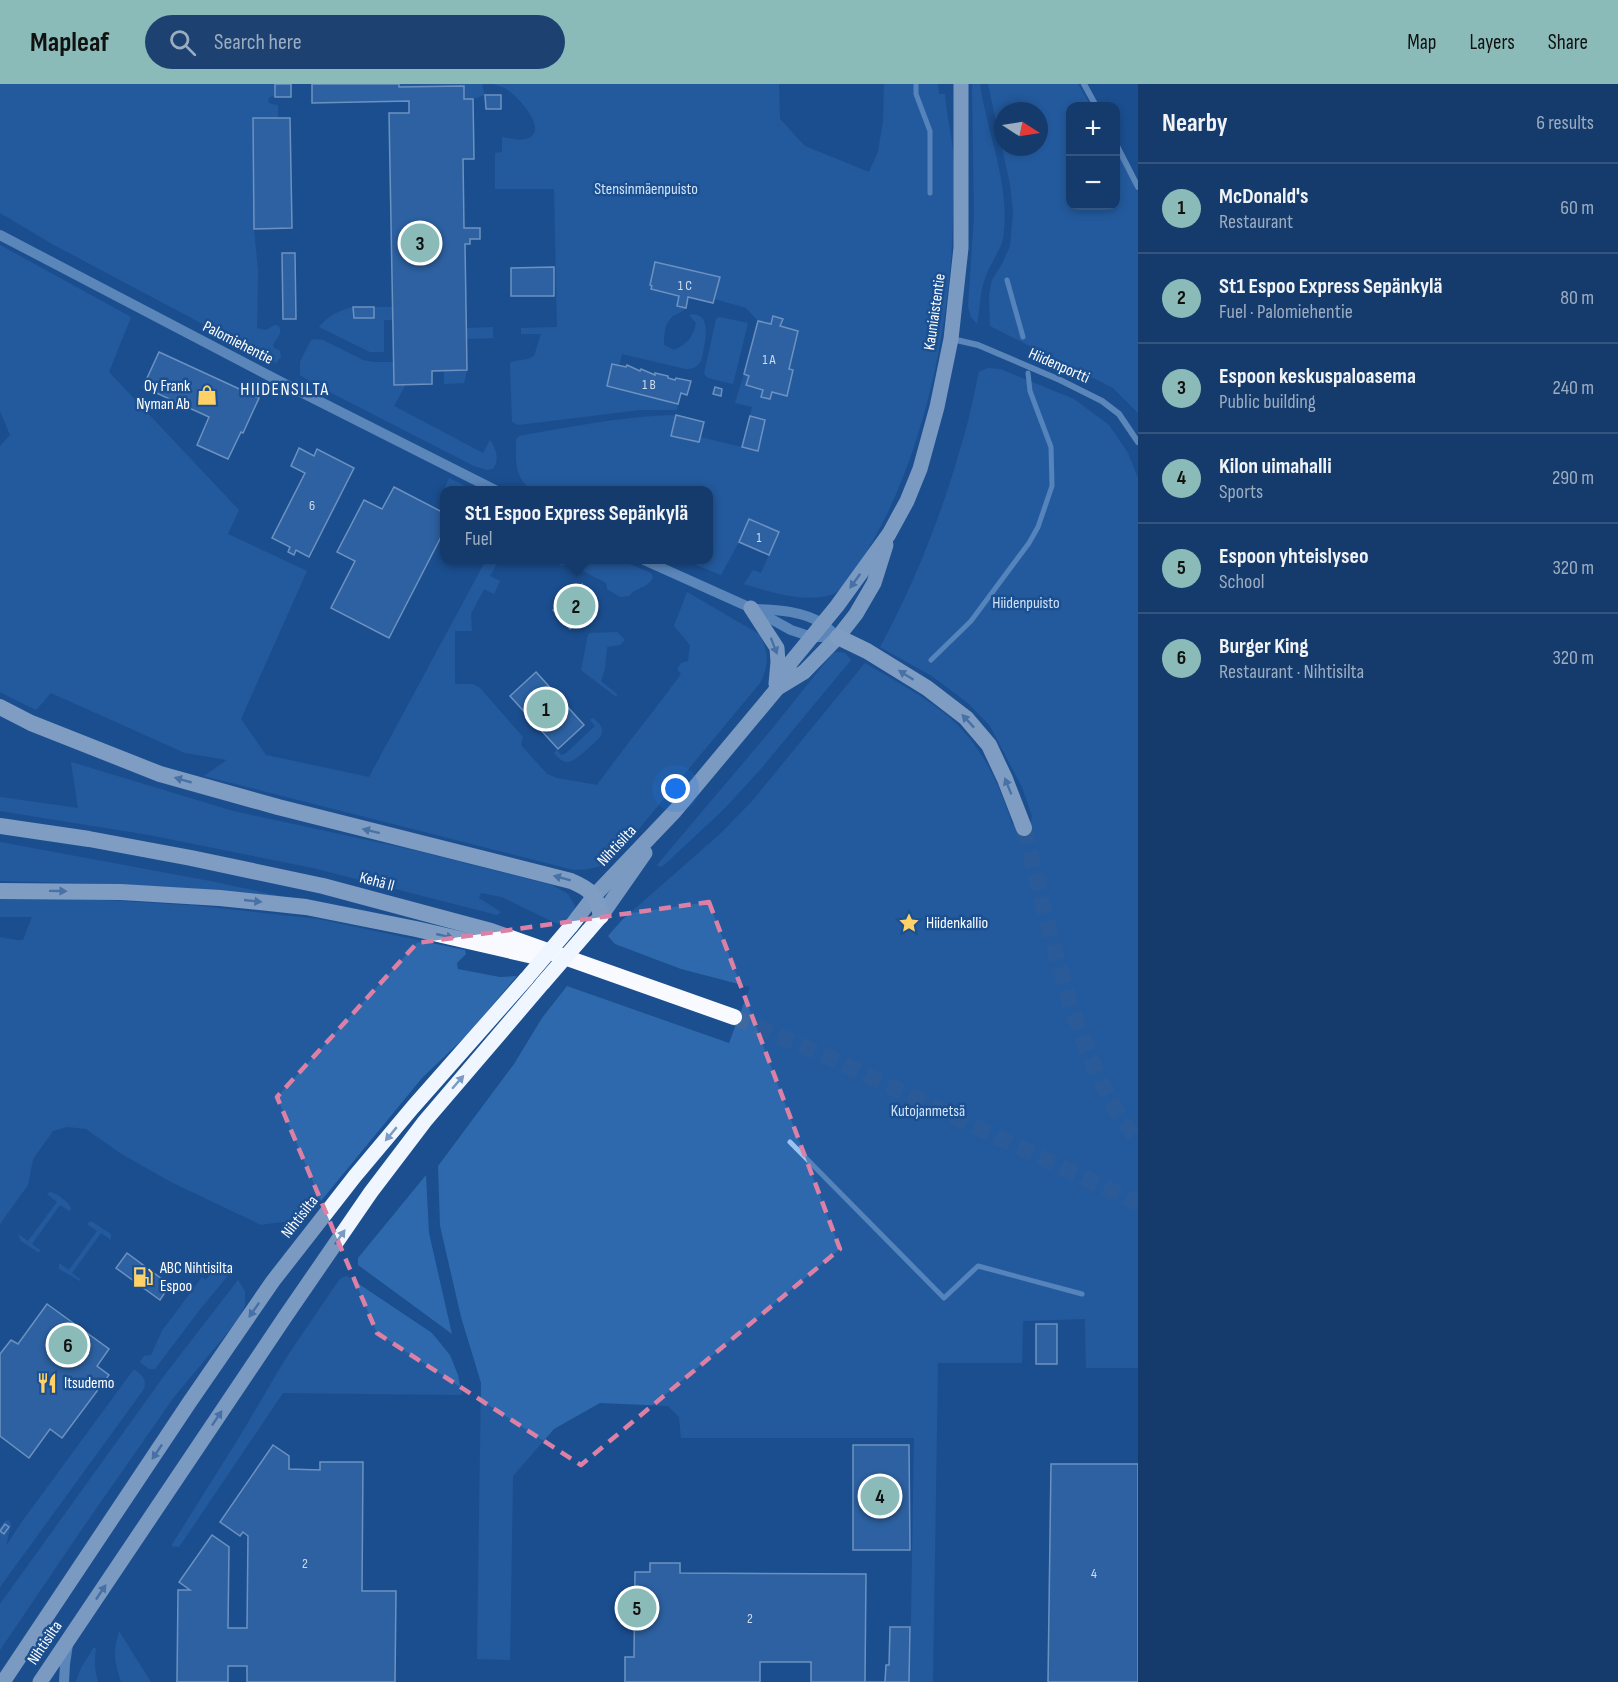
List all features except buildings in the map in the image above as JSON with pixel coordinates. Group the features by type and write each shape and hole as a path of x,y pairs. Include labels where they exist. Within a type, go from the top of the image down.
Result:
{"highway":[{"path":"838,637 867,651 927,688 966,718 989,745 1005,778 1024,828"},
{"path":"0,707 31,723 160,774 278,807 572,881 594,896 601,916"},
{"name":"Kehä II","path":"0,826 88,839 323,886 491,931 734,1017"},
{"path":"0,891 121,892 220,898 306,907 614,973"}],"main road":[{"name":"Kauniaistentie","path":"812,637 889,534 907,501 920,469 937,406 951,339 961,248 961,84"},
{"name":"Kauniaistentie","path":"838,637 856,614 874,584 889,534"},
{"path":"751,608 777,648 776,690"},
{"name":"Nihtisilta","path":"3,1682 273,1281 355,1176 413,1107 526,979 594,896 675,811 776,690 791,662 812,637"},
{"name":"Nihtisilta","path":"776,690 804,672 838,637"},
{"name":"Nihtisilta","path":"40,1682 371,1192 425,1121 601,916 675,811"}],"street":[{"path":"1084,84 1094,102"},
{"path":"1120,152 1138,187"},
{"name":"Palomiehentie","path":"0,235 273,378 487,486"},
{"name":"Hiidenportti","path":"951,339 978,345 1102,400 1119,414 1138,442"},
{"path":"653,564 751,608 791,630 812,637 838,637"},
{"path":"751,608 785,611 806,616 822,623 838,637"},
{"path":"64,1682 64,1664 69,1640"}],"highlighted area":[{"path":"709,902 840,1249 581,1465 377,1333 277,1097 417,943"}],"green space":[{"path":"0,84 275,84 275,97 269,98 268,102 278,105 278,118 253,119 254,229 258,271 257,328 266,330 275,325 279,326 280,334 273,345 280,351 281,357 276,363 54,245 0,213"},
{"path":"399,84 484,84 482,86 485,95 464,99 463,86 399,87"},
{"name":"Stensinmäenpuisto","path":"492,84 779,84 780,119 805,146 869,172 878,152 883,121 884,84 938,84 939,94 945,94 954,160 951,253 941,339 932,383 906,468 890,508 864,556 848,580 833,594 812,598 800,597 744,584 753,570 761,573 779,532 749,519 721,575 694,564 713,564 713,486 527,486 521,479 516,461 516,440 519,436 636,417 676,415 671,436 698,442 700,437 758,451 765,420 750,416 752,407 735,403 744,374 749,376 746,386 763,390 762,397 770,399 772,392 793,370 789,369 798,331 780,326 783,319 773,317 771,324 758,321 746,308 715,299 720,277 656,262 651,289 679,296 677,306 686,308 668,322 664,345 674,350 686,343 696,323 689,315 700,316 706,329 701,360 696,366 686,369 622,354 619,366 612,364 607,386 678,404 677,410 640,410 518,425 512,422 510,363 534,356 541,334 521,334 521,328 557,327 554,189 495,189 495,153 502,152 502,137 526,139 533,135 535,129 534,121 529,113 505,88"},
{"path":"972,84 980,84 1000,175 1005,212 1003,238 983,283 977,324 971,317 968,307 974,217"},
{"path":"988,84 1078,84 1089,102 1066,102 1066,210 1120,210 1120,157 1138,192 1138,413 1113,388 990,326 989,295 992,280 1010,246 1013,212 1004,156 1048,156 1048,102 994,102 994,111"},
{"path":"0,245 131,317 109,372 239,510 228,534 307,571 241,719 266,755 369,777 484,564 497,564 490,576 500,581 494,594 484,589 471,614 472,631 455,631 455,684 473,684 480,688 523,737 521,745 547,774 557,778 597,785 681,674 677,669 681,663 688,661 690,645 674,626 687,592 759,634 765,646 767,659 765,671 760,683 613,860 595,868 574,870 204,776 227,760 185,753 51,693 36,710 0,692 0,446 10,435 0,411"},
{"path":"353,307 374,317 374,307 392,307 393,320 384,320 384,352 370,352 319,327 334,314"},
{"path":"719,317 748,323 733,384 708,378 704,374 716,319"},
{"path":"493,327 493,338 466,339 466,328"},
{"path":"317,339 363,360 393,362 394,384 406,384 394,406 483,453 490,440 496,454 493,469 487,470 474,466 300,375 300,362 311,340"},
{"name":"Kutojanmetsä","path":"988,368 1000,369 1074,399 1109,425 1128,453 1138,478 1138,1368 1086,1368 1085,1319 1023,1321 1022,1363 938,1363 933,1682 910,1682 914,1438 681,1438 679,1417 668,1406 600,1403 554,1429 513,1476 510,1660 477,1659 481,1383 461,1317 440,1226 438,1166 514,1064 542,1018 567,986 729,1043 750,987 681,969 615,944 608,936 622,920 720,834 753,800 865,663 931,703 950,718 972,741 989,767 1012,824 1020,828 1030,826 1032,816 1022,787 990,726 969,704 932,676 880,647 927,545 955,466 979,372"},
{"path":"467,370 464,383 444,384 444,371"},
{"path":"449,478 466,486 446,486"},
{"path":"570,564 630,564 651,573 653,577 649,583 629,596 620,597 607,589 606,583"},
{"path":"617,632 625,640 620,645 607,647 601,681 618,695 615,696 581,670 588,635"},
{"path":"833,653 845,653 851,660 759,771 723,810 664,865 660,867 657,865"},
{"path":"593,718 601,726 601,736 574,760 566,762 559,759 554,753 557,750 561,755 565,754 595,726 590,720"},
{"path":"71,762 233,811 413,850 552,885 568,894 575,906 574,910 562,924 555,923 502,897 481,893 479,898 501,912 497,915 313,868 149,835 0,811 0,797 78,808"},
{"path":"0,842 280,896 276,898 119,884 0,881"},
{"path":"57,897 200,906 318,919 465,950 466,954 457,963 458,969 500,977 517,976 466,1036 422,1078 307,1218 261,1225 171,1182 120,1153 86,1129 67,1127 53,1131 33,1159 28,1185 0,1224 0,937 23,940 32,917 0,917 0,899"},
{"path":"426,1175 429,1233 452,1334 358,1265 358,1258"},
{"path":"50,1192 62,1198 71,1208 70,1211 60,1205 32,1244 41,1251 38,1252 21,1241 18,1234 28,1241 57,1202 47,1194"},
{"path":"91,1221 111,1234 111,1240 101,1233 72,1273 80,1281 59,1269 59,1263 69,1270 97,1231 87,1224"},
{"path":"219,1262 231,1272 155,1369 149,1369 140,1362 144,1356 151,1355 162,1331 202,1277 206,1280"},
{"path":"347,1276 432,1333 450,1355 458,1375 462,1395 283,1393 179,1547 171,1546 286,1358 339,1280"},
{"path":"238,1280 245,1291 245,1305 238,1320 174,1397 0,1650 0,1604 167,1372"},
{"path":"134,1369 144,1380 144,1389 0,1587 0,1528 5,1521 9,1520 11,1525 6,1546"},
{"path":"119,1631 151,1682 121,1682 115,1657"},
{"path":"94,1647 98,1682 76,1682 81,1668"}],"waterway":[{"path":"916,84 916,94 930,131 930,193"},
{"path":"1007,280 1023,337"},
{"path":"931,660 971,621 1029,543 1038,527 1052,486 1051,447 1030,391 1028,373"},
{"path":"790,1142 944,1298 978,1266 1082,1294"}],"tunnel":[{"path":"1024,828 1056,954 1075,1017 1107,1093 1121,1117 1138,1139"},
{"path":"734,1017 828,1057 1138,1203"}],"place":[{"name":"Espoon keskuspaloasema","path":"420,243"},
{"name":"Oy Frank Nyman Ab","path":"207,395"},
{"name":"St1 Espoo Express Sepänkylä","path":"576,606"},
{"name":"McDonald's","path":"546,709"},
{"name":"Hiidenkallio","path":"909,923"},
{"name":"ABC Nihtisilta Espoo","path":"143,1277"},
{"name":"Burger King","path":"68,1345"},
{"name":"Itsudemo","path":"47,1383"},
{"name":"Kilon uimahalli","path":"880,1496"},
{"name":"Espoon yhteislyseo","path":"637,1608"}],"district":[{"name":"HIIDENSILTA","path":"285,389"}],"park label":[{"name":"Hiidenpuisto","path":"1026,603"}]}
